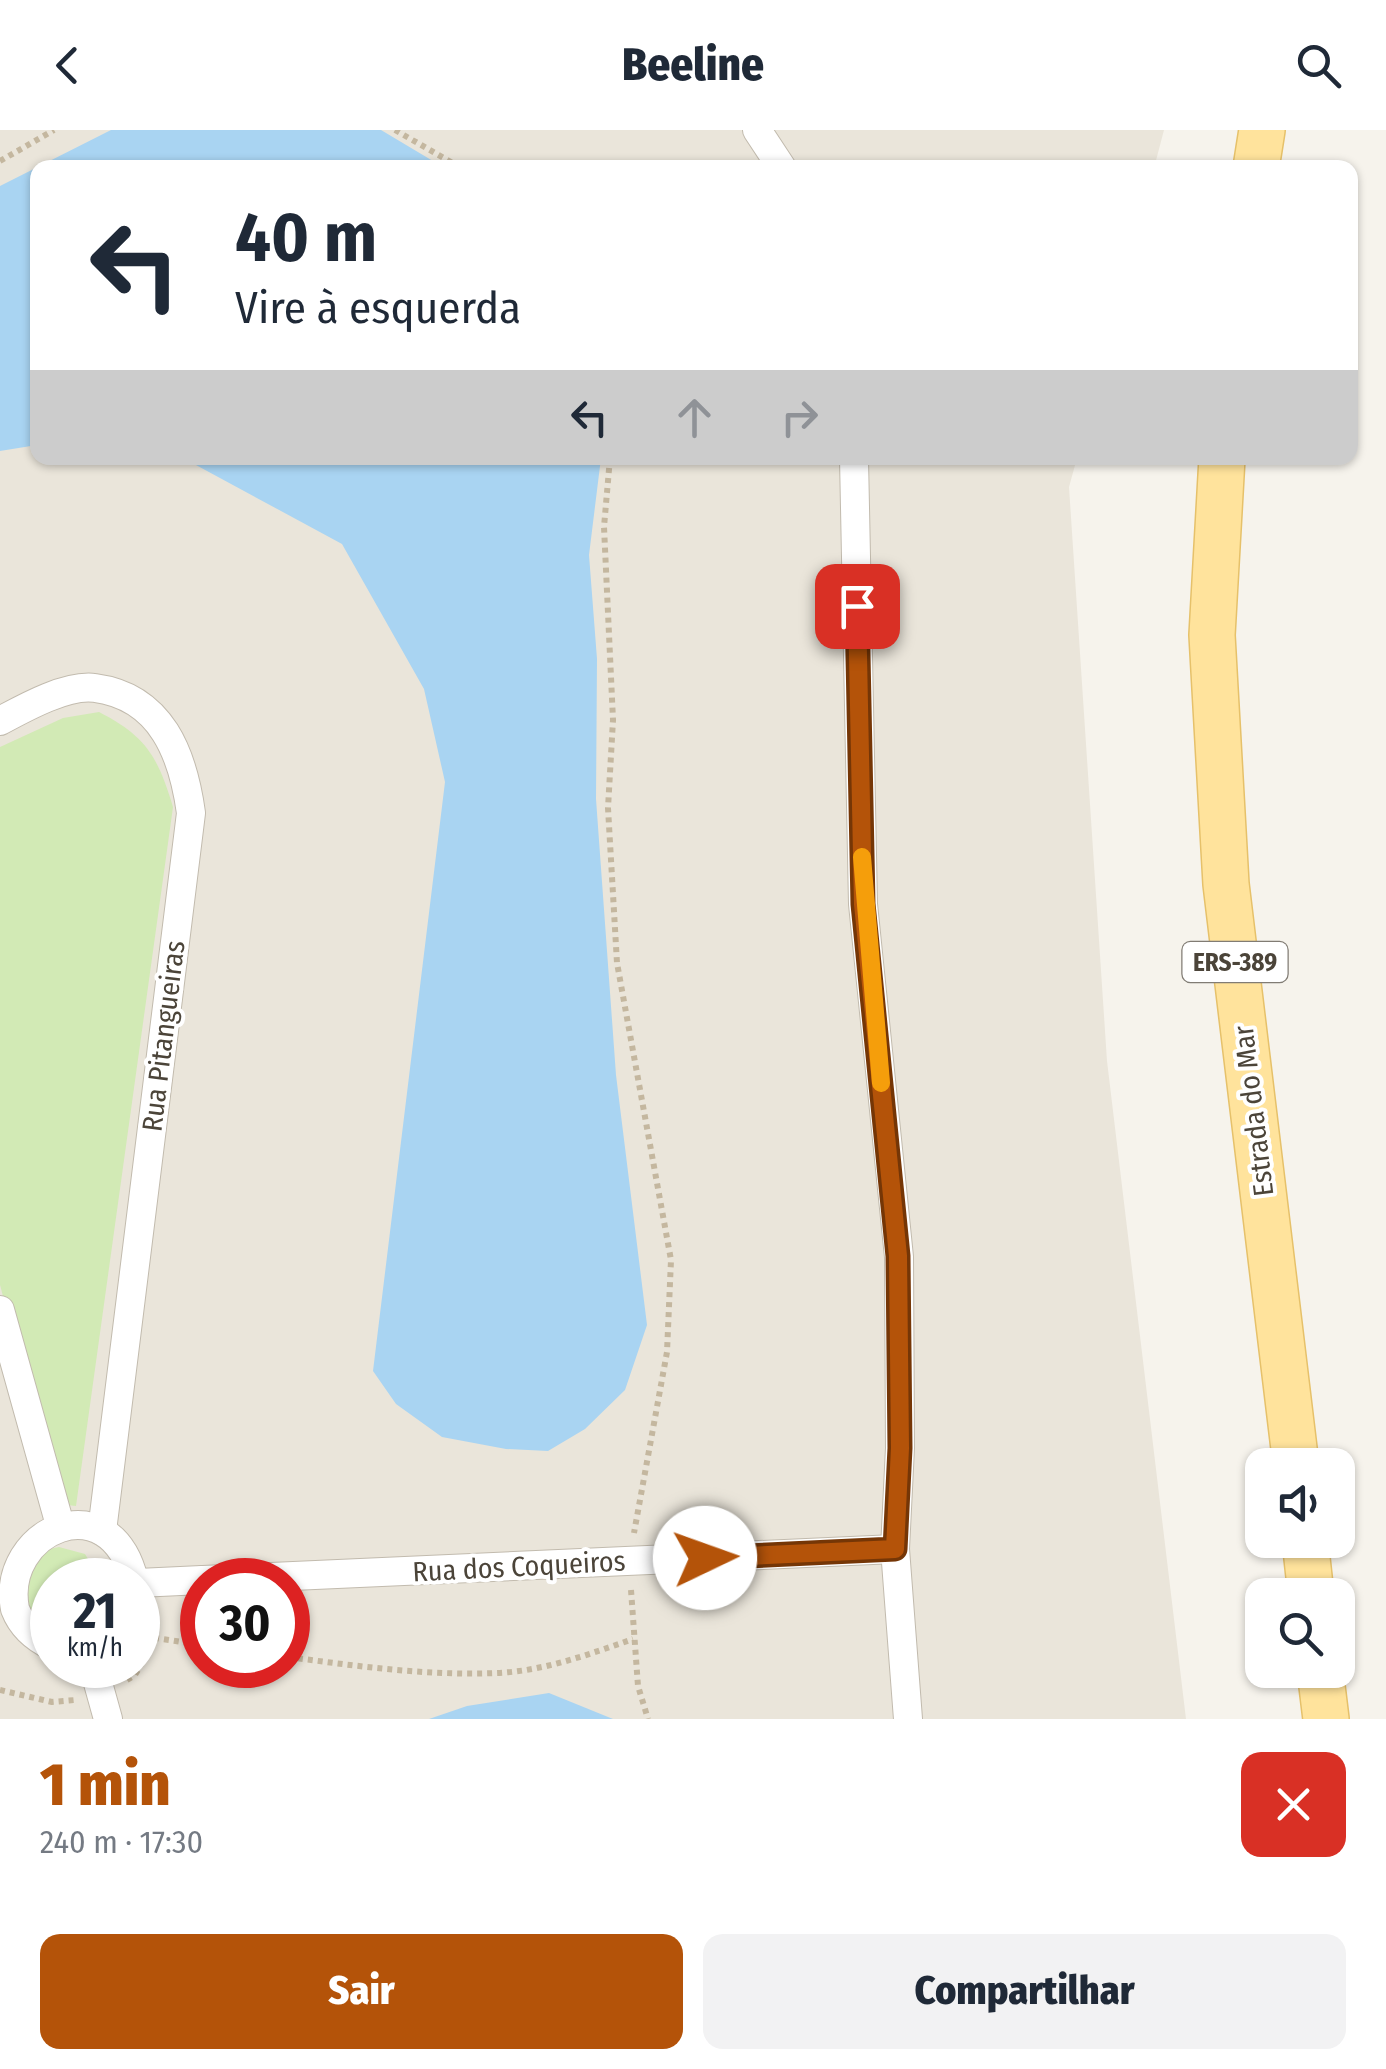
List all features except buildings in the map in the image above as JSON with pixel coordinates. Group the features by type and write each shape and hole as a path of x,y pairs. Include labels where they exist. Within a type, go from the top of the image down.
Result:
{"main road":[{"path":"1257,160 1262,130"},
{"name":"Estrada do Mar","path":"1222,465 1212,634 1226,884 1294,1448"},
{"path":"1322,1688 1326,1719"}],"street":[{"path":"758,130 777,160"},
{"path":"854,465 863,904 898,1256 900,1448 895,1549 908,1719"},
{"name":"Rua Pitangueiras","path":"0,721 36,701 93,688 143,706 175,744 186,776 191,813 102,1531"},
{"path":"0,1310 60,1525"},
{"path":"10,1620 8,1560 41,1532 60,1525 82,1524 102,1531 119,1544 125,1558"},
{"name":"Rua dos Coqueiros","path":"310,1575 895,1549"},
{"path":"99,1688 108,1719"}],"path":[{"path":"0,161 54,130"},
{"path":"395,130 446,160"},
{"path":"609,465 604,528 613,720 608,808 617,963 670,1260 667,1352 629,1561 638,1686 648,1719"},
{"path":"310,1660 390,1671 500,1673 570,1660 634,1639"}],"shaded area":[{"path":"0,130 1164,130 1156,160 30,160 30,465 1075,465 1069,487 1107,1061 1186,1719 0,1719"}],"green space":[{"path":"99,712 128,730 148,750 162,774 173,807 76,1506 59,1504 0,1285 0,747 63,718"},
{"path":"59,1547 87,1558 38,1558 45,1550"},
{"path":"30,1568 30,1612 21,1579"}],"water":[{"path":"111,130 381,130 431,160 52,160"},
{"path":"30,171 30,446 0,451 0,186"},
{"path":"196,465 600,465 589,555 597,659 596,799 616,1075 647,1325 625,1390 585,1429 548,1451 506,1449 442,1437 396,1404 373,1371 445,782 424,689 342,544"},
{"path":"549,1693 613,1719 429,1719 467,1706"}],"slow traffic":[{"path":"862,857 881,1083"}],"route":[{"path":"705,1558 895,1549 900,1448 898,1256 863,904 857,606"}]}
